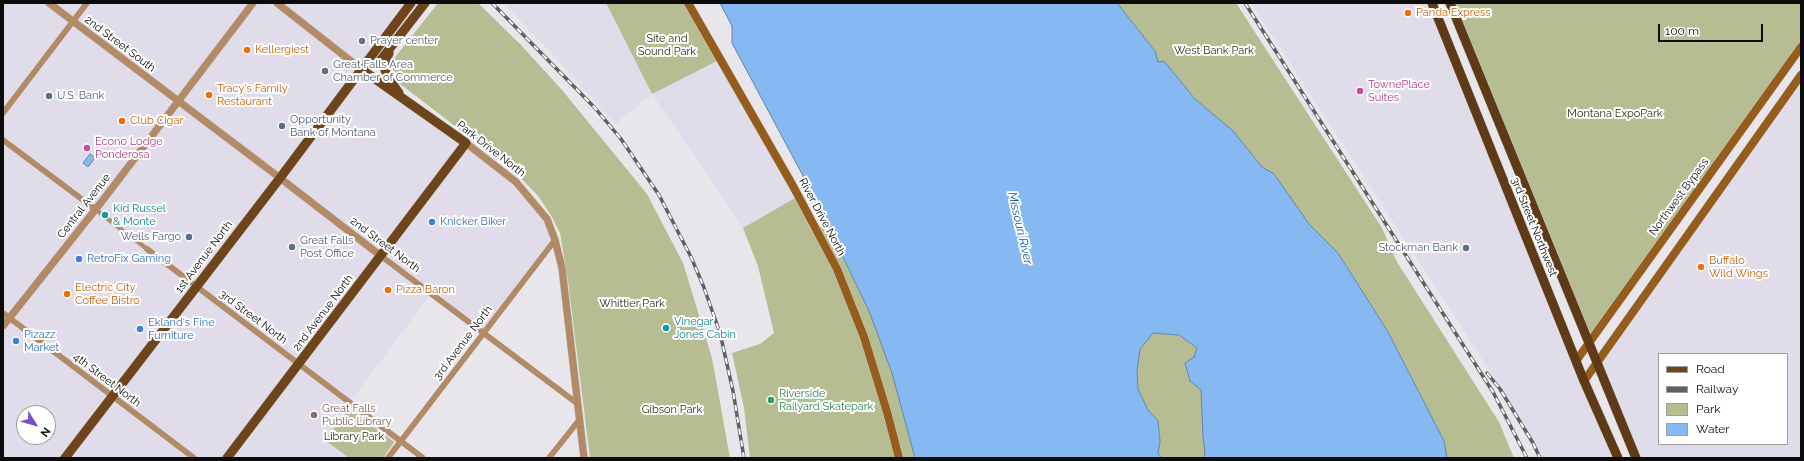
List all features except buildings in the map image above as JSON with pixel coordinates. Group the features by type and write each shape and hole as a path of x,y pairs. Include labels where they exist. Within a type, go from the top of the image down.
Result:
{"highway":[{"name":"3rd Street Northwest","path":"1432,3 1584,381 1618,458"},
{"name":"3rd Street Northwest","path":"1450,3 1636,458"}],"main road":[{"name":"1st Avenue North","path":"65,458 280,178 411,3"},
{"path":"361,69 380,61 424,3"},
{"name":"River Drive North","path":"688,3 793,186 837,270 864,337 887,412 899,458"},
{"path":"391,46 385,64 385,70 388,78 404,99"},
{"name":"Northwest Bypass","path":"1576,361 1801,47"},
{"name":"Park Drive North","path":"361,69 466,143"},
{"path":"1584,381 1801,75"},
{"name":"2nd Avenue North","path":"227,458 300,364 466,143"}],"street":[{"name":"2nd Street South","path":"49,3 178,102"},
{"path":"3,113 87,3"},
{"name":"Central Avenue","path":"3,326 6,315 95,209 253,3"},
{"name":"Park Drive North","path":"277,3 361,69"},
{"name":"2nd Street North","path":"178,102 578,404"},
{"path":"3,140 122,230"},
{"name":"Park Drive North","path":"466,143 516,182 546,219 556,240 562,268 584,458"},
{"name":"3rd Street North","path":"129,235 423,458"},
{"name":"3rd Avenue North","path":"388,458 556,240"},
{"name":"4th Street North","path":"6,315 194,458"},
{"path":"549,458 580,419"}],"shaded area":[{"path":"3,3 410,3 361,70 516,182 535,204 555,240 483,333 431,294 350,402 401,440 388,458 3,458"},
{"path":"503,3 606,3 652,94 615,124 553,55"},
{"path":"1251,3 1432,3 1617,458 1542,458 1525,425"},
{"path":"717,61 795,198 743,228 652,94"},
{"path":"1801,75 1801,458 1636,458 1598,363"}],"green space":[{"name":"Whittier Park","path":"438,3 478,3 521,45 562,90 647,194 683,263 712,358 730,458 590,458 568,281 560,233 552,217 539,197 514,171 399,83 393,72 393,60"},
{"name":"Site and Sound Park","path":"606,3 683,3 717,61 652,94"},
{"name":"West Bank Park","path":"1117,3 1236,3 1382,228 1397,262 1499,422 1514,458 1447,458 1444,441 1388,332 1338,253 1309,224 1274,174 1262,167 1233,131 1195,99 1164,61 1158,62 1155,51"},
{"name":"Montana ExpoPark","path":"1450,3 1801,3 1801,47 1589,341"},
{"path":"795,198 812,232 826,223 869,311 892,373 915,458 750,458 744,408 732,353 760,344 774,333 758,266 743,228"},
{"path":"1153,333 1179,335 1197,348 1194,357 1185,363 1190,381 1201,390 1204,458 1162,458 1158,453 1160,441 1158,421 1148,410 1138,389 1137,371 1140,349"},
{"name":"Library Park","path":"349,409 394,442 383,458 349,458 325,440"}],"water":[{"name":"Missouri River","path":"720,3 1117,3 1155,51 1158,62 1164,61 1195,99 1233,131 1262,167 1274,174 1309,224 1338,253 1388,332 1444,441 1447,458 1204,458 1201,390 1190,381 1185,363 1194,357 1197,348 1179,335 1153,333 1140,349 1137,371 1138,389 1148,410 1158,421 1160,441 1158,453 1162,458 915,458 892,373 869,311 809,187 732,43 732,26"},
{"path":"90,154 95,158 88,167 83,163"}],"tunnel":[{"path":"122,230 129,235"}],"railway":[{"path":"492,3 595,108 621,139 659,195 691,257 703,285 720,333 733,391 744,458"},
{"path":"1245,3 1493,392 1527,458"},
{"path":"1487,373 1500,389 1533,443 1540,458"}],"place":[{"name":"Panda Express","path":"1408,13"},
{"name":"Prayer center","path":"362,41"},
{"name":"Kellergiest","path":"247,50"},
{"name":"Great Falls Area Chamber of Commerce","path":"325,71"},
{"name":"TownePlace Suites","path":"1360,91"},
{"name":"Tracy's Family Restaurant","path":"209,95"},
{"name":"U.S. Bank","path":"49,96"},
{"name":"Club Cigar","path":"122,121"},
{"name":"Opportunity Bank of Montana","path":"282,126"},
{"name":"Econo Lodge Ponderosa","path":"87,148"},
{"name":"Kid Russel & Monte","path":"105,215"},
{"name":"Knicker Biker","path":"432,222"},
{"name":"Wells Fargo","path":"189,237"},
{"name":"Great Falls Post Office","path":"292,247"},
{"name":"Stockman Bank","path":"1466,248"},
{"name":"RetroFix Gaming","path":"79,259"},
{"name":"Buffalo Wild Wings","path":"1701,267"},
{"name":"Pizza Baron","path":"388,290"},
{"name":"Electric City Coffee Bistro","path":"67,294"},
{"name":"Vinegar Jones Cabin","path":"666,328"},
{"name":"Ekland's Fine Furniture","path":"140,329"},
{"name":"Pizazz Market","path":"16,341"},
{"name":"Riverside Railyard Skatepark","path":"771,400"},
{"name":"Great Falls Public Library","path":"314,415"}],"park label":[{"name":"Gibson Park","path":"672,410"}]}
